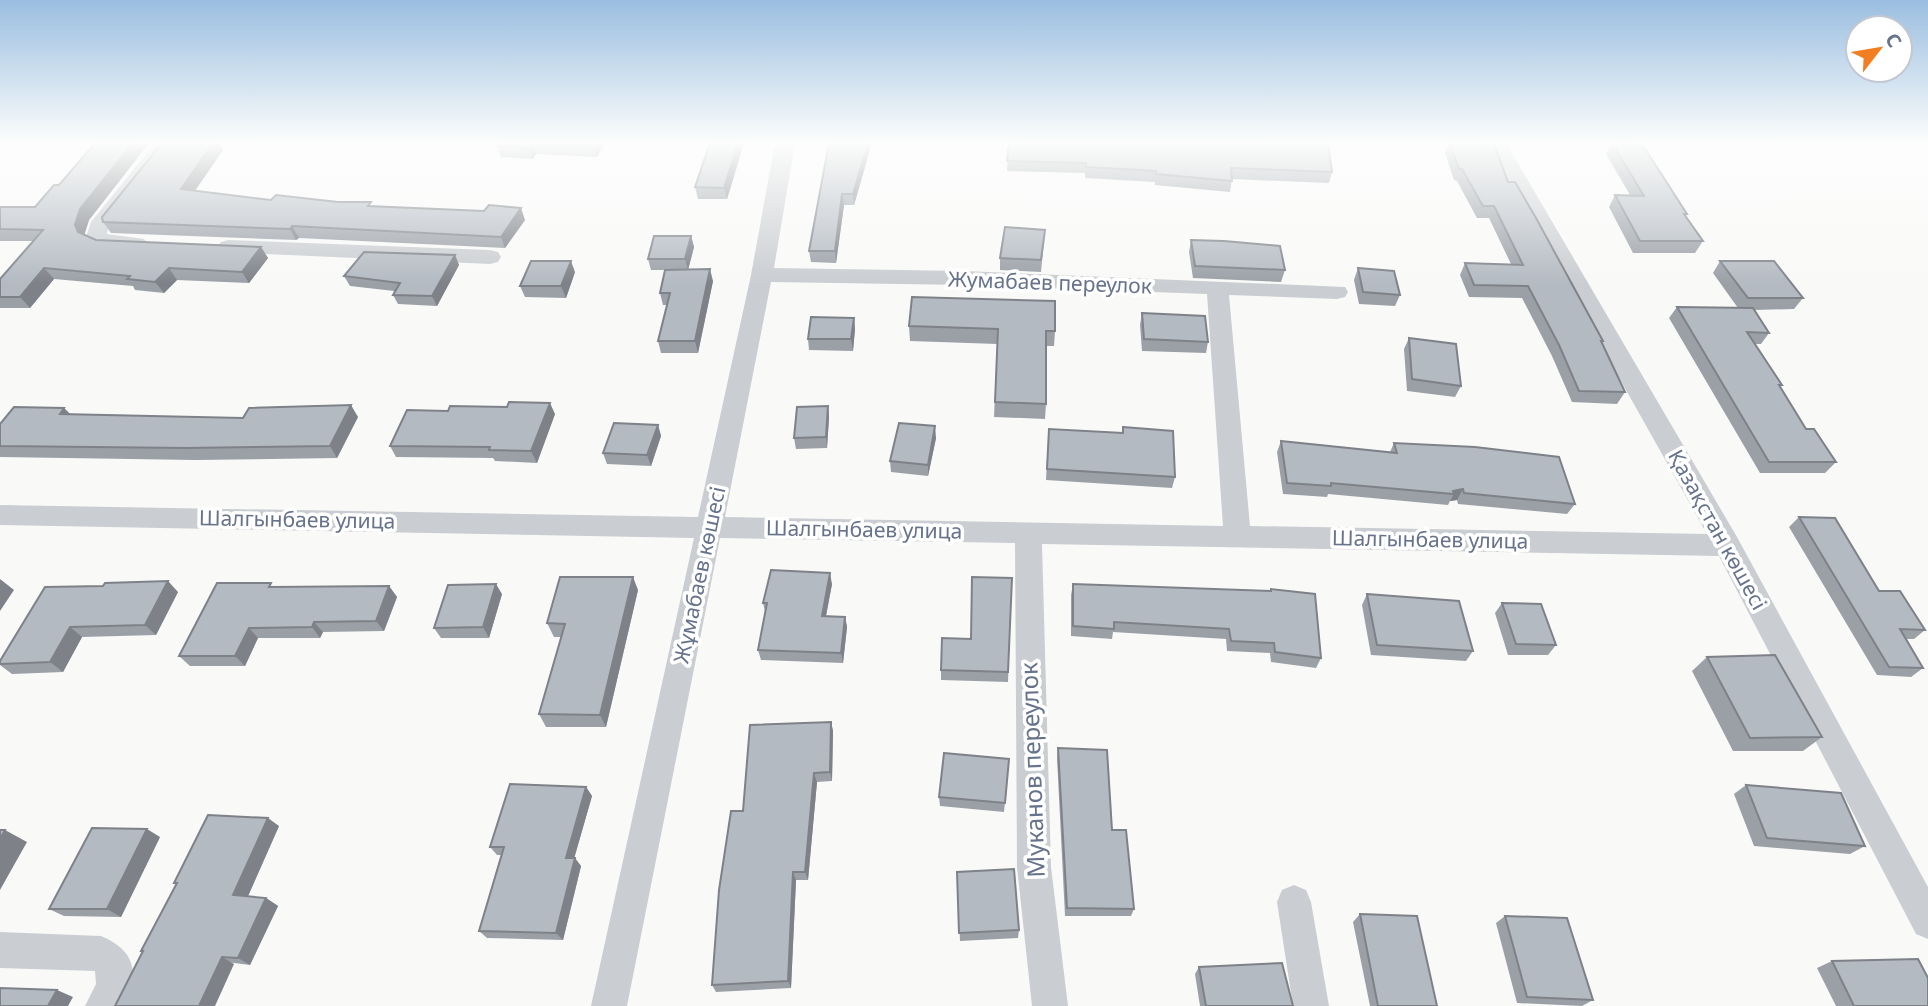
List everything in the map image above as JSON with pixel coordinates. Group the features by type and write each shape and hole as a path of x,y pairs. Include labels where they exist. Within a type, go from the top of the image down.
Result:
{"street":[{"path":"128,190 98,227 96,237 105,242 160,244"},
{"name":"Жұмабаев көшесі","path":"609,1006 710,528 777,190"},
{"name":"Қазақстан көшесі","path":"1524,190 1727,545 1928,922"},
{"path":"201,246 490,257"},
{"name":"Жумабаев переулок","path":"762,275 965,278 1217,290 1337,292"},
{"path":"1217,290 1237,537"},
{"name":"Шалгынбаев улица","path":"0,515 1727,545"},
{"name":"Муканов переулок","path":"1028,533 1034,867 1050,1006"},
{"path":"1294,902 1311,1006"},
{"path":"0,950 102,954 115,965 113,989 103,1006"}],"building":[{"path":"50,190 95,190 80,209 75,225 78,232 96,240 261,247 242,272 169,268 155,282 127,279 130,276 44,268 20,297 0,297 0,279 43,230 0,229 0,207 35,207"},
{"path":"124,190 189,190 271,200 276,195 338,202 371,202 368,206 484,211 489,205 521,208 501,237 292,226 290,229 103,222 102,217"},
{"path":"820,190 854,190 853,194 842,194 835,251 809,251"},
{"path":"1474,190 1520,190 1603,341 1625,392 1579,391 1559,345 1528,286 1474,285 1465,263 1523,265 1494,206 1483,206"},
{"path":"1640,190 1672,190 1703,241 1640,241 1615,195 1644,196"},
{"path":"1005,227 1045,230 1041,260 1000,258"},
{"path":"654,236 691,236 685,259 648,259"},
{"path":"1191,240 1280,246 1285,270 1195,266"},
{"path":"364,252 455,255 432,296 393,295 400,283 344,276"},
{"path":"531,261 571,261 561,286 520,286"},
{"path":"1720,261 1774,261 1803,298 1748,298"},
{"path":"1358,268 1394,271 1400,295 1363,292"},
{"path":"710,269 695,341 658,341 670,293 660,293 665,270"},
{"path":"912,297 1055,301 1055,331 1046,331 1046,404 995,402 998,329 909,326"},
{"path":"1677,307 1753,308 1769,333 1747,332 1782,385 1779,385 1806,429 1814,429 1836,462 1769,462"},
{"path":"1142,313 1205,316 1208,342 1144,339"},
{"path":"811,317 854,318 851,339 808,339"},
{"path":"1409,338 1456,344 1461,386 1412,379"},
{"path":"509,402 550,403 531,451 489,450 490,447 390,446 407,410 448,411 450,406 507,407"},
{"path":"351,405 330,446 0,446 0,424 14,407 64,408 60,414 243,418 249,408"},
{"path":"828,406 826,437 794,438 797,407"},
{"path":"614,423 658,425 647,455 603,453"},
{"path":"899,423 935,426 928,465 890,461"},
{"path":"1123,427 1173,431 1175,477 1047,469 1049,429 1123,433"},
{"path":"1281,441 1397,453 1394,443 1475,447 1559,457 1575,504 1464,493 1463,489 1453,491 1454,494 1331,483 1331,486 1287,483"},
{"path":"1799,517 1835,518 1879,591 1900,591 1925,630 1900,629 1923,668 1889,667"},
{"path":"771,570 830,573 822,616 845,617 841,653 758,650 767,603 763,603"},
{"path":"560,577 633,577 600,715 539,714 565,624 547,623"},
{"path":"972,577 1012,578 1008,672 941,670 942,638 971,639"},
{"path":"168,581 145,625 70,627 50,662 0,664 45,587"},
{"path":"217,583 271,583 269,587 389,586 376,621 314,622 312,627 249,628 235,656 179,656"},
{"path":"496,584 483,627 434,628 448,585"},
{"path":"1073,584 1271,589 1315,594 1321,658 1275,652 1274,643 1231,641 1229,629 1114,622 1114,629 1073,626"},
{"path":"1367,594 1459,601 1473,651 1377,645"},
{"path":"1502,603 1541,604 1556,645 1516,644"},
{"path":"1775,655 1822,737 1750,738 1707,657"},
{"path":"831,722 830,772 814,773 805,872 793,872 788,981 712,985 719,890 731,811 743,811 750,725"},
{"path":"1058,748 1107,750 1112,830 1126,830 1134,909 1067,908"},
{"path":"944,753 1009,759 1005,803 939,797"},
{"path":"510,784 586,787 566,858 575,858 556,933 479,931 504,847 490,847"},
{"path":"1746,785 1841,793 1865,846 1767,838"},
{"path":"208,815 268,818 233,895 266,898 238,958 222,957 199,1006 115,1006 177,883 174,883"},
{"path":"92,828 147,829 107,909 49,909"},
{"path":"1014,869 1019,930 959,933 957,872"},
{"path":"1360,914 1417,916 1437,1006 1378,1006"},
{"path":"1505,916 1567,918 1593,1000 1527,997"},
{"path":"1918,959 1928,978 1928,1006 1854,1006 1832,961"},
{"path":"1282,963 1293,1006 1206,1006 1199,967"},
{"path":"0,988 57,990 48,1006 0,1006"}]}
